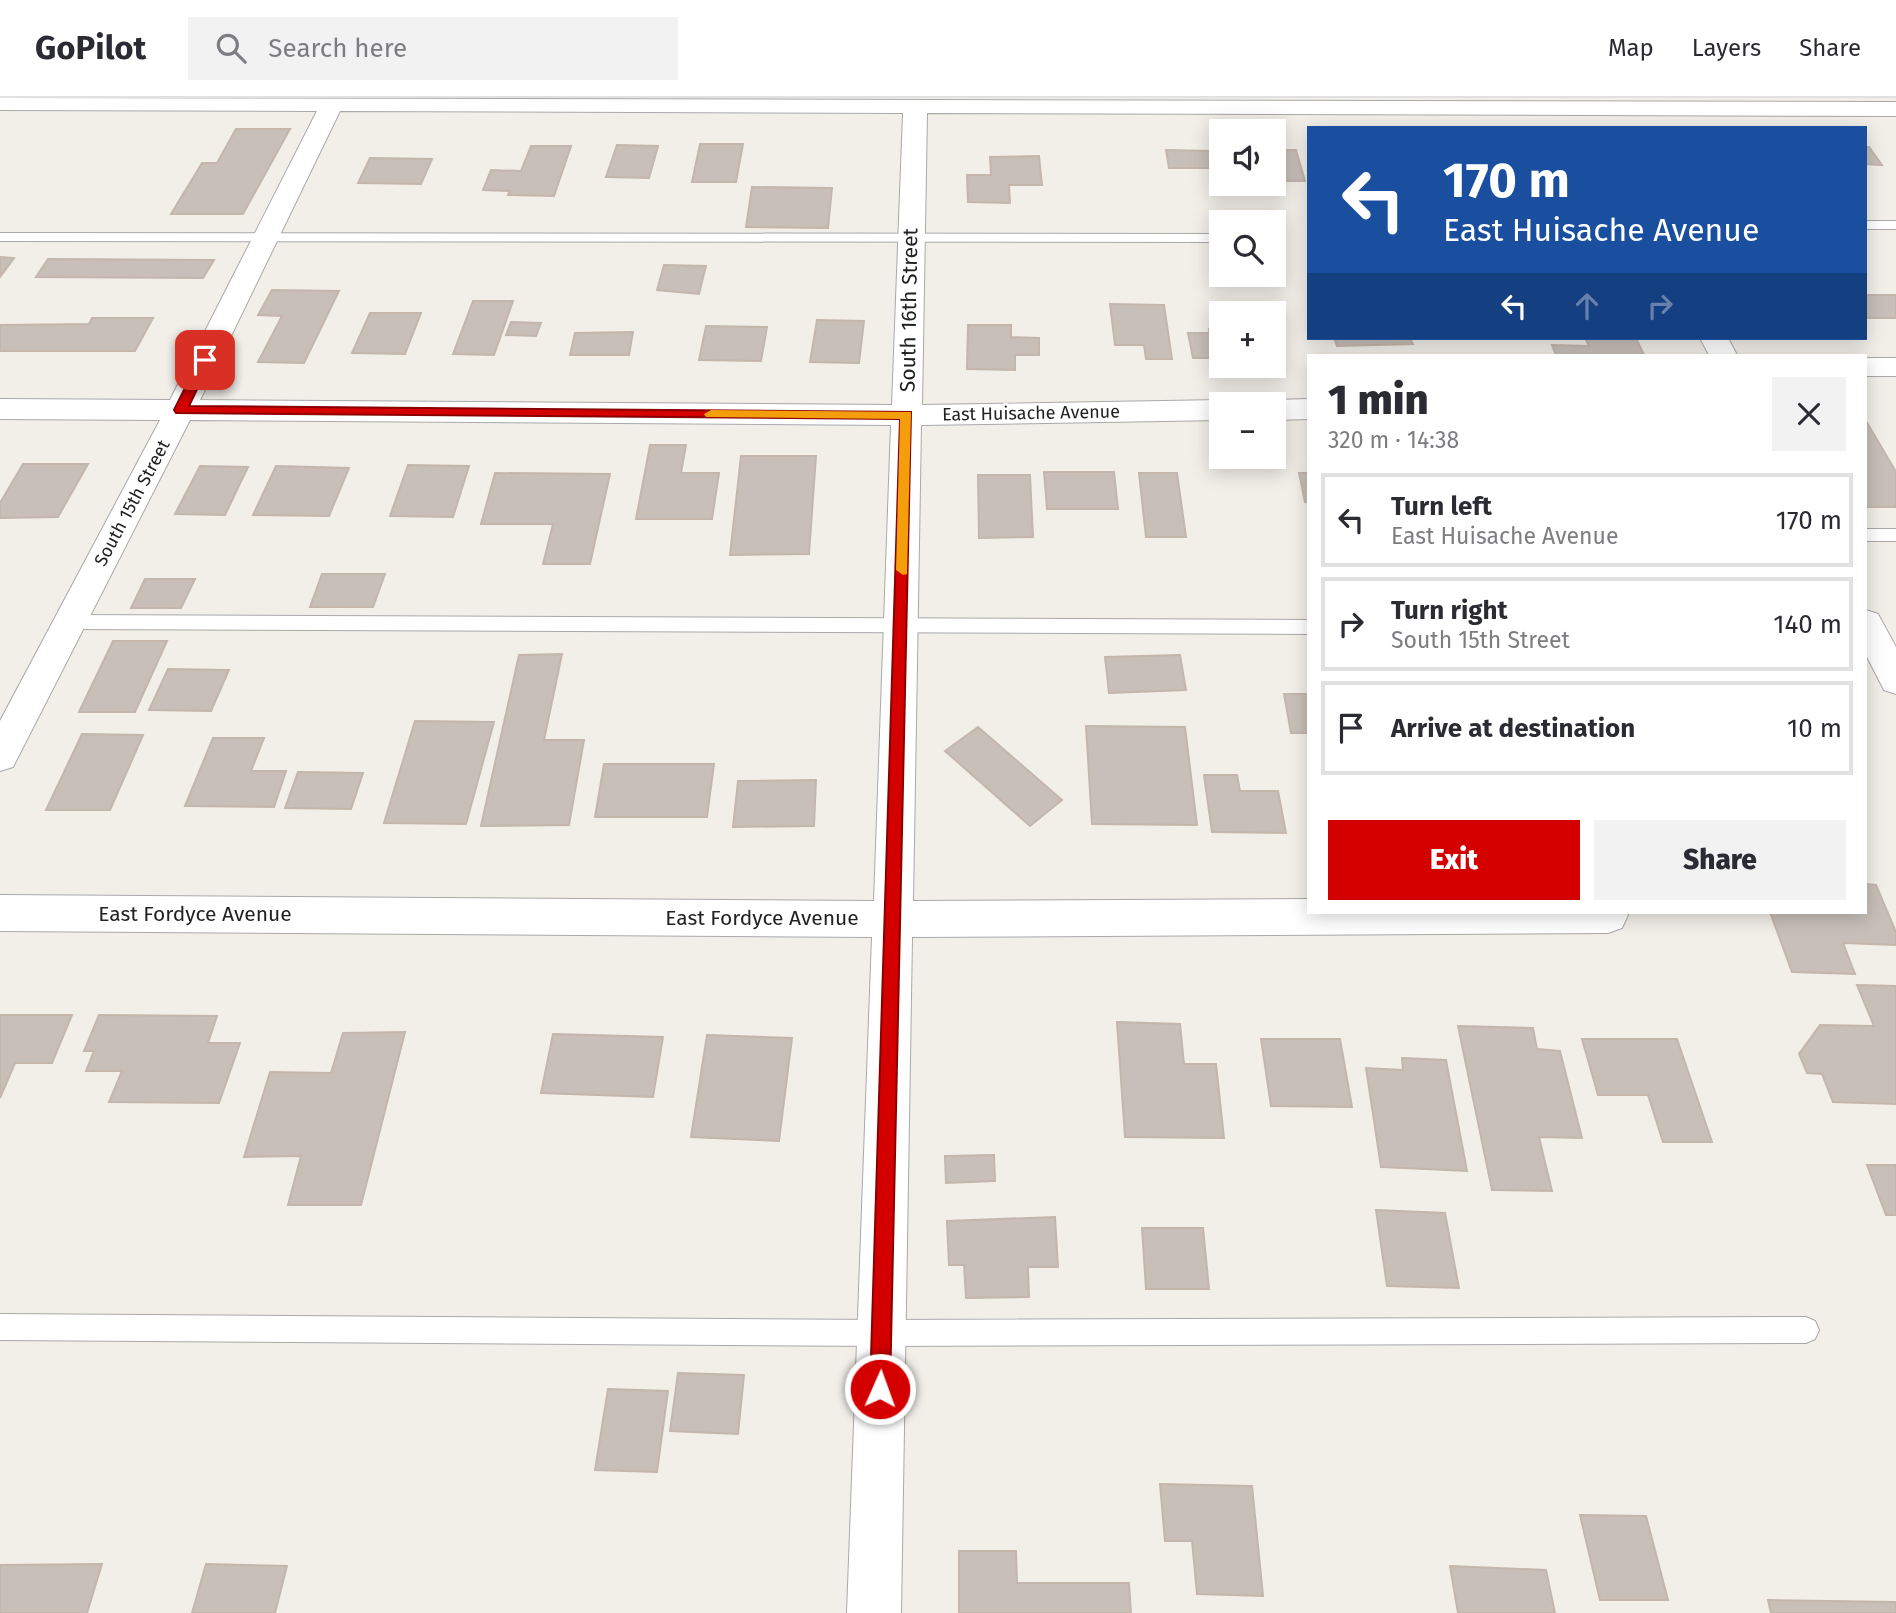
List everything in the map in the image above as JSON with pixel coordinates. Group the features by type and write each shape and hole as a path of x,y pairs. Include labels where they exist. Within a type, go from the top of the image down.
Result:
{"street":[{"name":"South 15th Street","path":"0,756 180,410 333,101"},
{"path":"0,103 915,102 1596,118 1896,109"},
{"name":"South 16th Street","path":"874,1613 915,102"},
{"path":"1867,367 1896,367"},
{"path":"1286,410 1307,409"},
{"name":"East Huisache Avenue","path":"3,413 180,410 906,415 1209,411"},
{"path":"1867,625 1896,680"},
{"name":"East Fordyce Avenue","path":"0,913 893,919 1608,915"}],"lane":[{"path":"1867,225 1896,225"},
{"path":"0,237 1209,238"},
{"path":"1867,535 1896,535"},
{"path":"70,622 1307,626"},
{"path":"0,1327 882,1333 1806,1330"}],"building":[{"path":"236,129 290,129 243,214 171,214 202,163 217,163"},
{"path":"700,144 743,144 736,182 692,182"},
{"path":"617,145 658,146 649,178 606,177"},
{"path":"531,146 571,146 554,196 508,195 510,191 483,190 491,170 521,171"},
{"path":"1867,147 1869,147 1882,165 1867,164"},
{"path":"1166,150 1209,151 1209,168 1169,168"},
{"path":"1286,150 1296,150 1305,181 1286,181"},
{"path":"1039,156 1042,185 1009,185 1010,203 968,202 967,175 991,175 990,157"},
{"path":"370,158 432,159 421,184 358,183"},
{"path":"752,187 832,188 828,228 746,227"},
{"path":"0,257 14,258 0,277"},
{"path":"48,259 214,260 203,278 36,277"},
{"path":"664,265 706,266 699,294 657,290"},
{"path":"272,290 339,291 304,363 258,362 282,316 258,315"},
{"path":"1867,295 1896,295 1896,318 1867,318"},
{"path":"473,301 513,301 494,355 453,354"},
{"path":"1110,304 1164,305 1172,359 1146,359 1144,345 1115,345"},
{"path":"370,313 421,313 405,354 352,353"},
{"path":"92,318 153,318 135,351 0,351 0,325 89,324"},
{"path":"817,320 864,321 859,363 810,362"},
{"path":"511,322 541,323 536,336 506,335"},
{"path":"968,325 1011,325 1011,337 1039,338 1039,355 1015,355 1015,370 967,369"},
{"path":"706,326 767,327 761,361 699,360"},
{"path":"633,332 629,355 570,355 575,333"},
{"path":"1188,333 1209,333 1209,358 1193,358"},
{"path":"1335,340 1411,340 1413,344 1337,346"},
{"path":"1586,340 1637,340 1644,354 1556,354 1552,345 1589,346"},
{"path":"1867,423 1896,472 1896,507 1867,507"},
{"path":"650,445 686,445 681,473 719,473 712,519 636,519"},
{"path":"741,456 816,456 809,554 730,555"},
{"path":"23,464 88,464 58,517 0,518 0,503"},
{"path":"408,465 469,466 453,517 390,516"},
{"path":"200,466 248,467 225,515 175,514"},
{"path":"276,466 349,468 329,516 253,515"},
{"path":"1044,472 1114,472 1118,509 1047,509"},
{"path":"495,473 610,474 590,564 543,564 553,524 481,524"},
{"path":"1139,473 1177,473 1186,537 1146,537"},
{"path":"1299,473 1307,473 1305,502"},
{"path":"978,475 1030,475 1033,537 979,538"},
{"path":"322,574 385,574 373,607 310,607"},
{"path":"145,579 195,579 181,608 131,608"},
{"path":"113,641 167,641 135,712 79,712"},
{"path":"562,654 544,740 584,740 569,825 481,826 519,655"},
{"path":"1180,655 1186,690 1109,693 1105,657"},
{"path":"168,669 229,670 211,711 149,710"},
{"path":"1284,694 1307,694 1307,733 1291,733"},
{"path":"415,721 494,722 466,824 384,823"},
{"path":"1086,726 1185,727 1197,825 1092,824"},
{"path":"978,727 1062,800 1030,826 945,751"},
{"path":"82,734 143,735 110,810 46,810"},
{"path":"213,738 264,738 251,771 286,771 274,807 185,806"},
{"path":"604,764 714,764 707,817 595,817"},
{"path":"298,772 363,773 351,809 285,808"},
{"path":"1204,775 1237,775 1240,791 1278,791 1286,833 1212,832"},
{"path":"816,780 814,826 733,827 738,781"},
{"path":"1867,884 1876,885 1896,932 1896,945 1843,943 1855,974 1792,972 1771,914 1867,914"},
{"path":"1857,985 1896,986 1896,1104 1833,1102 1822,1074 1807,1073 1799,1054 1820,1025 1874,1026"},
{"path":"0,1015 72,1015 52,1063 15,1063 0,1098"},
{"path":"99,1015 217,1016 208,1043 240,1043 219,1103 109,1102 122,1071 86,1071 94,1051 84,1051"},
{"path":"1117,1022 1180,1024 1184,1064 1216,1064 1224,1138 1125,1137"},
{"path":"1458,1026 1533,1028 1537,1049 1560,1051 1582,1138 1539,1137 1552,1191 1492,1190"},
{"path":"405,1032 361,1205 288,1205 301,1156 244,1157 270,1072 331,1073 343,1033"},
{"path":"553,1034 663,1037 653,1097 541,1093"},
{"path":"707,1035 792,1038 779,1141 691,1137"},
{"path":"1261,1039 1340,1039 1352,1107 1271,1106"},
{"path":"1582,1039 1677,1039 1712,1142 1663,1142 1648,1095 1598,1095"},
{"path":"1402,1058 1446,1060 1467,1171 1381,1167 1366,1068 1403,1070"},
{"path":"994,1155 995,1181 946,1183 945,1156"},
{"path":"1867,1165 1896,1165 1896,1215 1886,1215"},
{"path":"1376,1210 1445,1213 1459,1288 1387,1286"},
{"path":"1055,1217 1058,1267 1028,1267 1029,1297 966,1298 964,1265 949,1265 947,1221"},
{"path":"1142,1228 1203,1228 1209,1289 1146,1289"},
{"path":"678,1373 744,1375 738,1434 670,1431"},
{"path":"608,1389 668,1391 657,1472 595,1470"},
{"path":"1160,1484 1252,1486 1263,1596 1197,1594 1192,1541 1165,1541"},
{"path":"1580,1515 1646,1516 1668,1600 1600,1600"},
{"path":"959,1551 1016,1551 1017,1583 1129,1583 1131,1613 959,1613"},
{"path":"102,1564 87,1613 0,1613 0,1565"},
{"path":"206,1564 287,1566 275,1613 192,1613"},
{"path":"1450,1566 1546,1570 1555,1613 1458,1613"},
{"path":"1768,1600 1896,1602 1896,1613 1771,1613"}],"slow traffic":[{"path":"711,414 906,415 903,570"}],"route":[{"path":"205,360 180,410 906,415 880,1389"}]}
